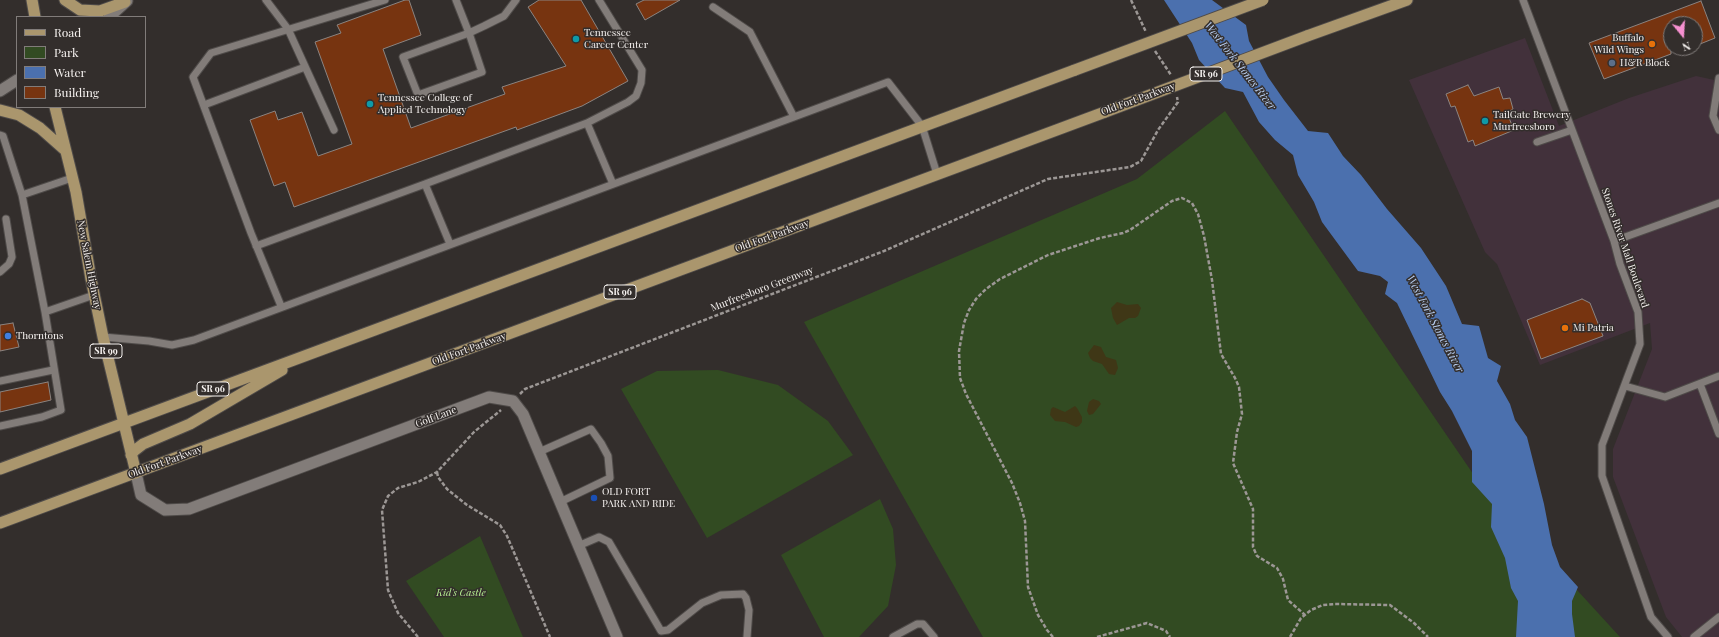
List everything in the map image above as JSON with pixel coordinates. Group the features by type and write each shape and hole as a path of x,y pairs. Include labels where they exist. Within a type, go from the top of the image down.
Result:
{"main road":[{"path":"32,0 35,16"},
{"path":"65,0 80,10 100,10 127,1"},
{"name":"SR 96","path":"0,469 1263,0"},
{"name":"Old Fort Parkway","path":"0,523 1407,0"},
{"name":"New Salem Highway","path":"55,108 72,178 94,295 122,423"},
{"path":"0,110 19,115 24,118 40,128 66,151"},
{"path":"131,455 144,444 190,424 304,356"},
{"name":"SR 99","path":"122,423 136,473"}],"street":[{"path":"110,16 127,1"},
{"path":"0,91 16,81"},
{"name":"Golf Lane","path":"136,473 140,495 165,510 190,509 489,397 513,401"},
{"path":"513,401 523,414 616,637"}],"lane":[{"path":"266,0 288,29 334,130"},
{"path":"281,306 256,246 193,77 211,54 385,0"},
{"path":"456,0 469,33 482,72 418,95 403,57 469,33 504,16 516,0"},
{"path":"256,246 587,124 628,102 636,96 641,83 642,70 599,0"},
{"name":"Stones River Mall Boulevard","path":"1523,0 1614,241 1620,264 1638,312 1640,344 1602,445 1602,476 1651,617 1668,637"},
{"path":"713,7 750,32 794,117"},
{"path":"204,105 305,67"},
{"path":"1719,78 1713,116 1719,130"},
{"path":"103,337 149,341 172,345 194,340 281,306 888,82 922,126 937,174"},
{"path":"587,124 613,184"},
{"path":"1537,142 1572,130"},
{"path":"0,135 3,136 22,195 45,312 53,370 61,410 42,417 0,426"},
{"path":"22,195 72,178"},
{"path":"425,184 450,244"},
{"path":"1614,241 1719,203"},
{"path":"2,269 9,264 12,257 6,219"},
{"path":"45,312 94,295"},
{"path":"0,381 53,370"},
{"path":"1625,386 1666,397 1719,376"},
{"path":"1700,384 1719,434"},
{"path":"539,452 591,429 608,456 610,478 560,502"},
{"path":"578,546 599,537 609,542 661,631 668,630 702,603 721,595 742,594 746,598 750,610 747,637"},
{"path":"1694,637 1719,617"},
{"path":"892,637 917,624 922,624 934,637"}],"path":[{"path":"1131,0 1148,36"},
{"path":"1154,49 1175,82"},
{"name":"Murfreesboro Greenway","path":"418,637 398,612 388,590 382,510 388,496 398,488 418,482 436,472 474,432 513,401 525,389 884,251 1048,180 1130,167 1141,161 1158,130 1178,102 1177,95"},
{"path":"1053,637 1038,615 1029,592 1025,521 1020,503 1012,483 966,394 960,378 959,351 964,323 969,310 976,299 986,289 1000,279 1048,255 1130,230 1172,201 1182,198 1192,203 1198,214 1204,236 1212,280 1221,354 1236,378 1239,387 1242,414 1237,432 1233,463 1253,509 1253,547 1258,556 1277,568 1283,579 1288,600 1305,615"},
{"path":"436,472 447,489 467,505 500,525 507,536 550,637"},
{"path":"1290,637 1301,618 1323,605 1390,605 1414,623 1428,637"},
{"path":"1097,637 1147,623 1166,631 1170,637"}],"shaded area":[{"path":"1525,38 1559,126 1629,98 1696,76 1719,81 1719,637 1682,637 1666,617 1613,477 1613,449 1652,349 1650,323 1540,365 1497,264 1485,252 1409,80"}],"green space":[{"path":"1225,111 1480,484 1620,637 983,637 804,322 1137,179"},
{"path":"718,370 778,385 828,421 853,455 707,538 621,389 657,371"},
{"path":"880,499 893,529 896,565 888,606 859,637 824,637 781,555"},
{"name":"Kid's Castle","path":"480,536 523,637 444,637 406,581"}],"sand":[{"path":"1117,302 1127,305 1138,304 1141,308 1138,316 1135,318 1129,318 1117,325 1113,318 1111,308"},
{"path":"1094,345 1101,347 1106,357 1116,360 1118,368 1115,375 1109,374 1102,364 1093,361 1090,358 1088,353"},
{"path":"1093,399 1099,401 1101,404 1093,414 1089,415 1087,411 1089,402"},
{"path":"1075,406 1082,417 1082,422 1079,426 1076,427 1065,422 1055,421 1050,415 1053,407 1065,412"}],"water":[{"name":"West Fork Stones River","path":"1164,0 1212,0 1246,25 1249,41 1268,77 1284,100 1308,131 1328,133 1343,156 1361,175 1387,209 1421,248 1446,286 1462,324 1479,326 1488,358 1501,366 1497,381 1510,404 1515,420 1527,437 1544,504 1552,545 1560,567 1578,587 1572,601 1575,637 1516,637 1518,601 1511,588 1505,558 1491,527 1492,504 1472,482 1472,451 1452,411 1440,392 1397,303 1385,294 1388,282 1380,276 1358,271 1322,222 1314,202 1298,175 1293,155 1275,140 1259,122 1243,92 1225,88 1199,60 1192,43"}],"building":[{"name":"Tennessee College of Applied Technology","path":"405,0 409,0 421,35 383,49 411,128 505,94 502,87 566,66 528,7 539,0 581,0 628,81 582,106 517,130 516,127 294,207 285,182 274,186 250,120 275,111 278,120 302,112 318,156 352,144 315,42 341,33 337,25"},
{"path":"644,0 680,0 645,20 636,4"},
{"path":"1701,1 1715,38 1703,43 1703,16 1663,16 1663,56 1666,56 1604,79 1589,43"},
{"name":"TailGate Brewery Murfreesboro","path":"1468,85 1474,96 1499,87 1503,99 1510,98 1513,109 1507,113 1514,130 1475,146 1473,140 1468,142 1455,106 1451,107 1446,94"},
{"name":"Mi Patria","path":"1582,299 1590,303 1603,336 1541,359 1527,320"},
{"name":"Thorntons","path":"13,323 19,347 0,351 0,325"},
{"path":"48,382 51,400 0,412 0,392"}],"place":[{"name":"Tennessee Career Center","path":"576,39"},
{"name":"Buffalo Wild Wings","path":"1652,44"},
{"name":"H&R Block","path":"1612,63"},
{"name":"Tennessee College of Applied Technology","path":"370,104"},
{"name":"TailGate Brewery Murfreesboro","path":"1485,121"},
{"name":"Mi Patria","path":"1565,328"},
{"name":"Thorntons","path":"8,336"},
{"name":"OLD FORT PARK AND RIDE","path":"594,498"}]}
